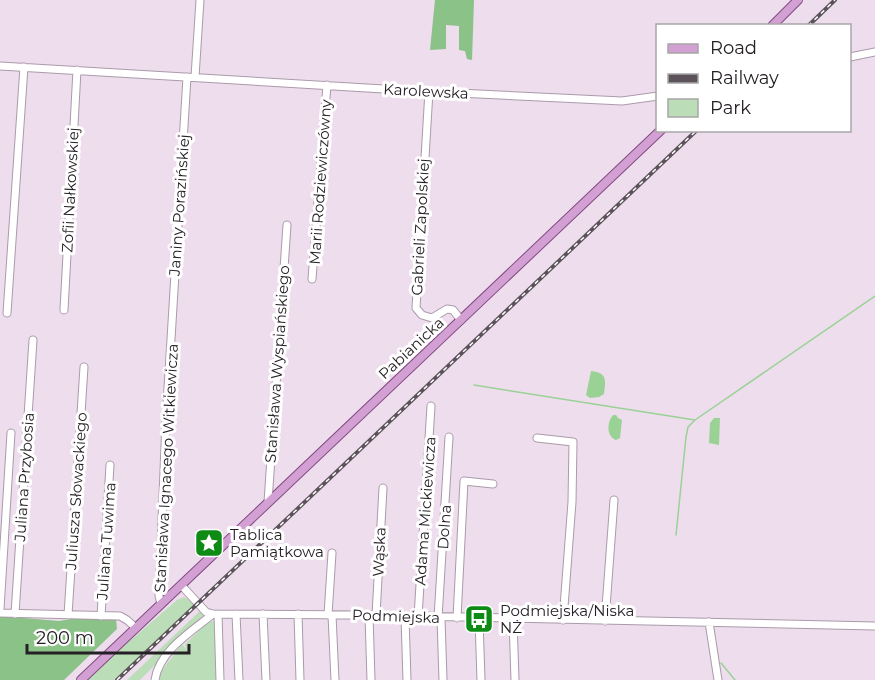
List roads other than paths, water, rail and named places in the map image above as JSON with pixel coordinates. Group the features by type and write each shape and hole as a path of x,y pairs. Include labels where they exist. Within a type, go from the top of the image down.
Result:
{"main road":[{"path":"774,24 798,0"},
{"name":"Pabianicka","path":"81,680 659,132"}],"street":[{"path":"191,77 200,0"},
{"path":"851,57 875,52"},
{"name":"Karolewska","path":"0,66 622,101 656,96"},
{"path":"7,313 24,67"},
{"name":"Zofii Nałkowskiej","path":"64,310 76,70"},
{"name":"Janiny Porazińskiej","path":"172,333 191,77"},
{"name":"Marii Rodziewiczówny","path":"312,279 327,85"},
{"name":"Gabrieli Zapolskiej","path":"429,91 416,308 422,315 432,318 447,309 453,310 461,320"},
{"name":"Stanisława Wyspiańskiego","path":"268,502 286,225"},
{"name":"Stanisława Ignacego Witkiewicza","path":"161,604 159,595 162,514 172,333"},
{"name":"Juliana Przybosia","path":"15,614 33,340"},
{"name":"Juliusza Słowackiego","path":"68,615 84,367"},
{"name":"Adama Mickiewicza","path":"418,617 431,406"},
{"path":"11,433 0,611 15,614 123,617 135,628"},
{"name":"Dolna","path":"443,680 440,618 449,437"},
{"path":"537,438 573,442 572,502 563,620"},
{"name":"Juliana Tuwima","path":"101,616 110,465"},
{"path":"457,618 464,481 493,484"},
{"name":"Wąska","path":"371,680 382,488"},
{"path":"605,621 614,500"},
{"path":"332,553 330,615 335,680"},
{"path":"181,585 206,612 215,614"},
{"path":"156,676 164,660 178,642 215,614"},
{"path":"215,614 220,680"},
{"name":"Podmiejska","path":"215,614 373,615 513,620 875,626"},
{"path":"236,614 239,680"},
{"path":"263,614 266,680"},
{"path":"298,614 300,680"},
{"path":"405,616 407,680"},
{"path":"479,619 481,680"},
{"path":"513,620 515,680"},
{"path":"709,622 718,680"}],"waterway":[{"path":"474,385 695,420 875,296"},
{"path":"676,535 686,437 688,427 695,420"},
{"path":"721,663 735,680"}],"railway":[{"path":"810,24 835,0"},
{"path":"117,680 695,132"}],"place":[{"name":"Tablica Pamiątkowa","path":"209,543"},
{"name":"Podmiejska/Niska NŻ","path":"479,619"}]}
